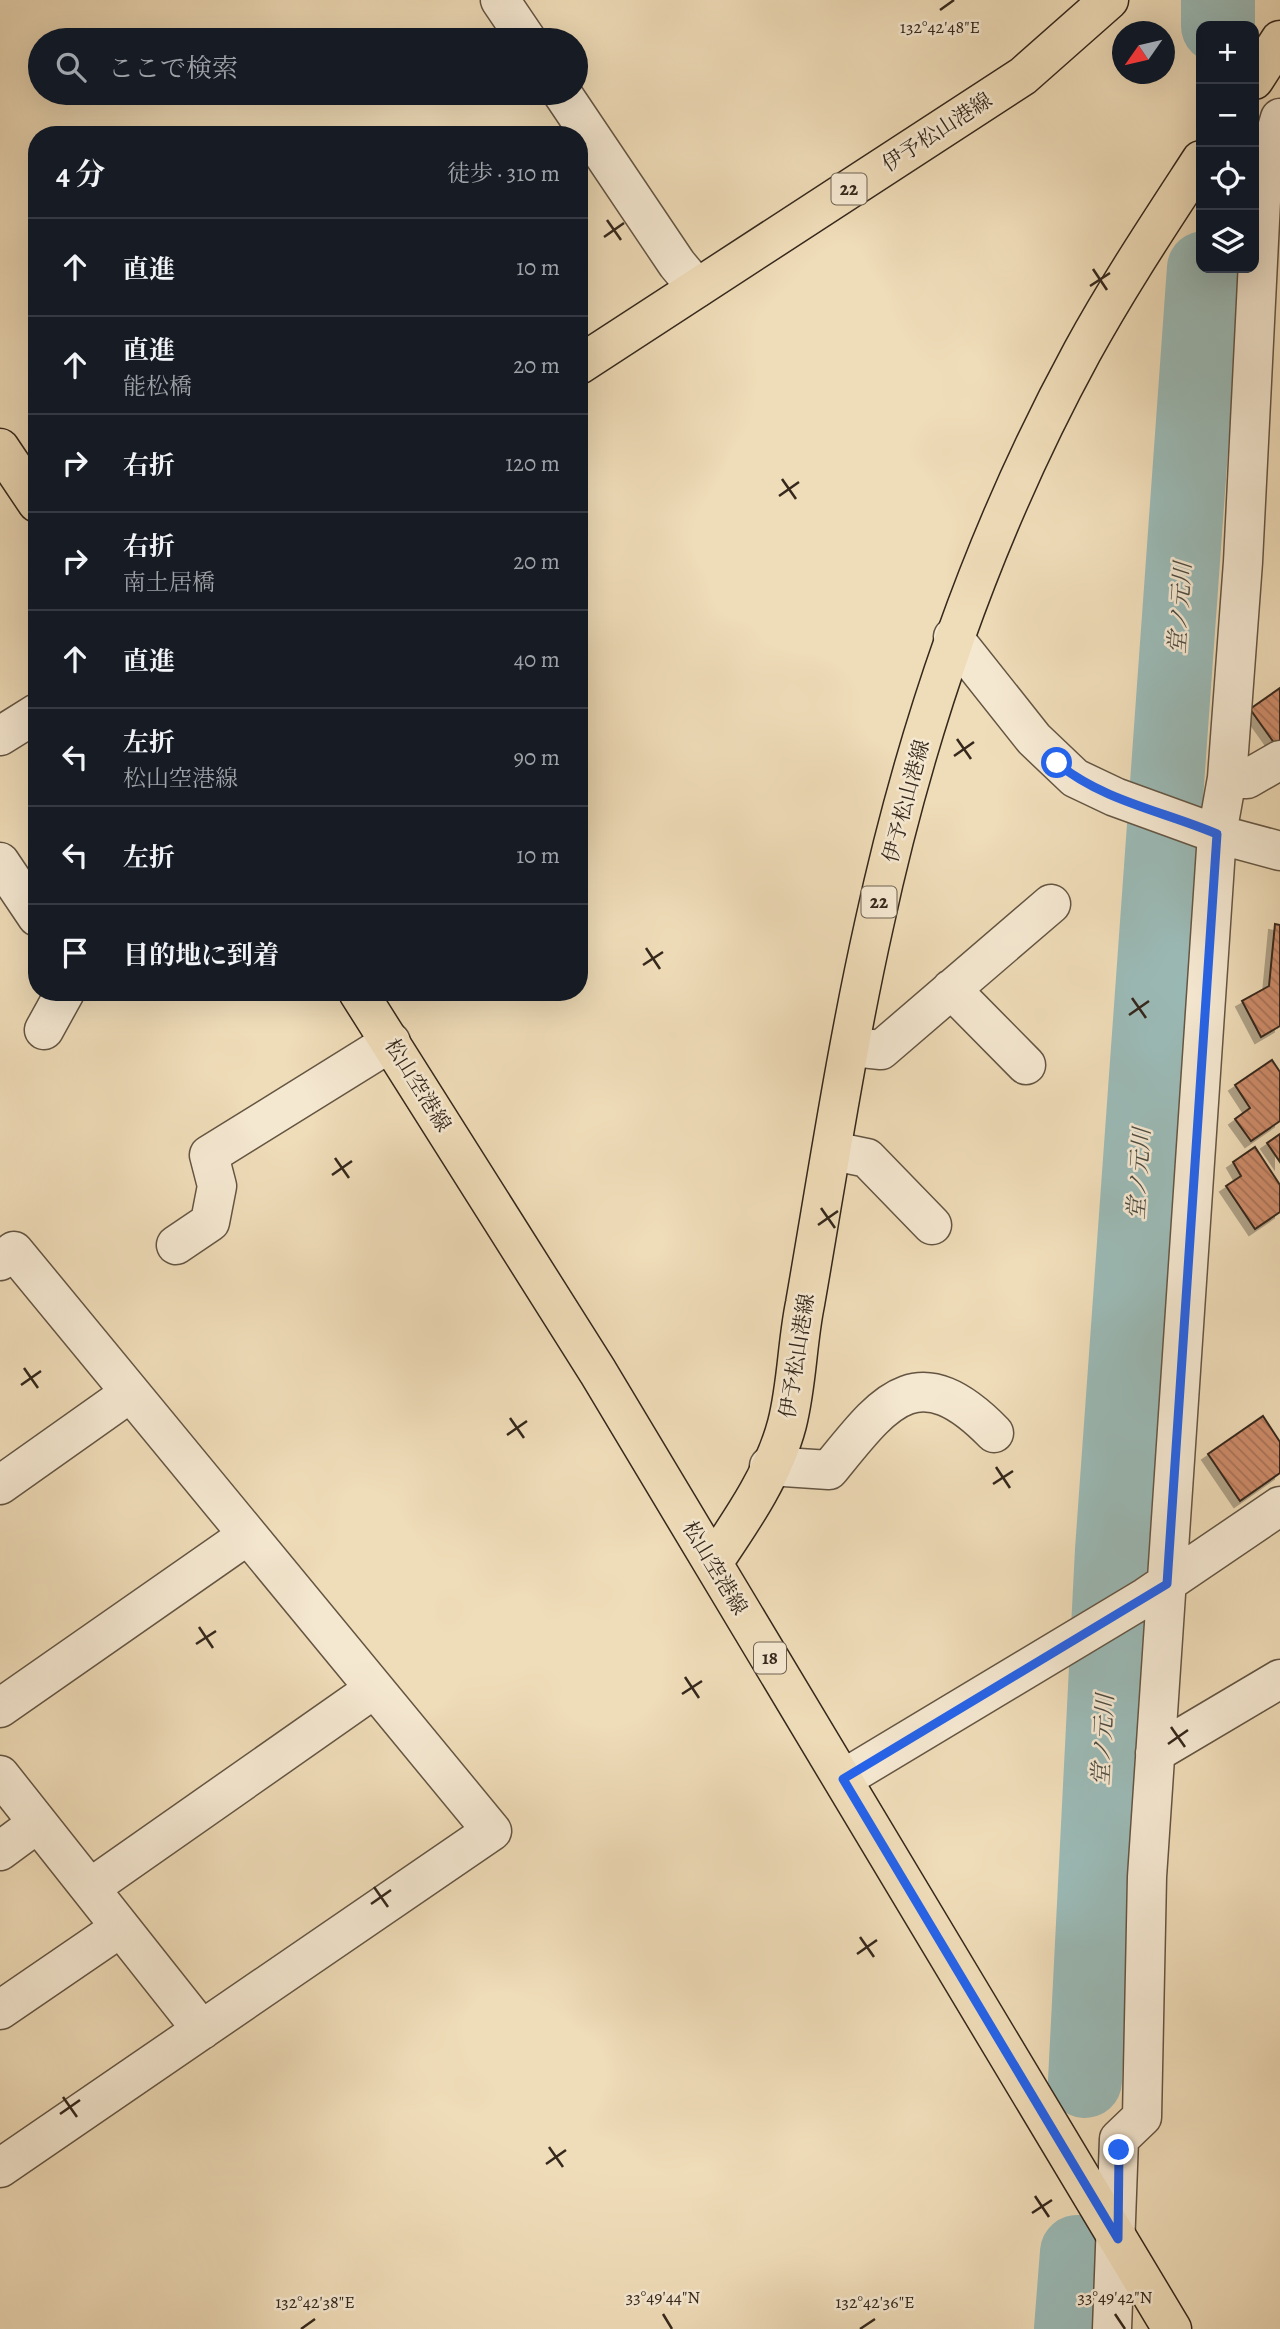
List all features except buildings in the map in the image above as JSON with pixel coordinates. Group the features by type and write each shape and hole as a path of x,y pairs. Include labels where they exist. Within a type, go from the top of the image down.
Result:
{"main road":[{"name":"伊予松山港線","path":"588,359 1023,76 1094,17 1109,0"},
{"path":"1259,72 1280,40"},
{"name":"伊予松山港線","path":"713,1563 754,1502 787,1425 804,1309 873,928 901,809 953,637 1011,496 1081,354 1132,266 1196,168"},
{"path":"0,447 28,489"},
{"name":"松山空港線","path":"364,1001 598,1372 1172,2329"}],"street":[{"path":"500,0 519,28"},
{"path":"570,105 584,126"},
{"path":"1112,2329 1118,2239 1119,2139 1142,2117 1147,1877 1155,1753 1156,1591 1212,832 1227,778 1268,309 1262,181 1280,118"},
{"path":"588,132 677,264 697,288"},
{"path":"953,637 984,679 1057,763 1075,778 1115,797 1212,832 1280,851"},
{"path":"0,736 28,719"},
{"path":"1227,778 1247,779 1280,760"},
{"path":"0,862 28,904"},
{"path":"852,1047 881,1049 1051,904"},
{"path":"951,989 1026,1065"},
{"path":"44,1030 60,1001"},
{"path":"176,1245 210,1222 217,1186 209,1155 391,1042"},
{"path":"833,1151 867,1158 932,1225"},
{"path":"0,1261 14,1251 492,1831 0,2168"},
{"path":"769,1466 829,1470 873,1416 892,1399 919,1392 951,1399 977,1415 994,1433"},
{"path":"0,1485 130,1393"},
{"path":"843,1779 1062,1650 1156,1591 1280,1506"},
{"path":"0,1708 248,1535"},
{"path":"1155,1753 1280,1679"},
{"path":"90,1888 374,1689"},
{"path":"0,1775 202,2030"},
{"path":"0,1851 38,1824"},
{"path":"0,2010 120,1927"}],"waterway":[{"name":"堂ノ元川","path":"1218,0 1218,21"},
{"name":"堂ノ元川","path":"1085,2081 1112,1550 1204,273"},
{"name":"堂ノ元川","path":"1071,2329 1077,2252"}],"route":[{"path":"1057,763 1075,778 1115,797 1217,834 1167,1584 1062,1650 843,1779 1118,2239 1119,2150"}]}
